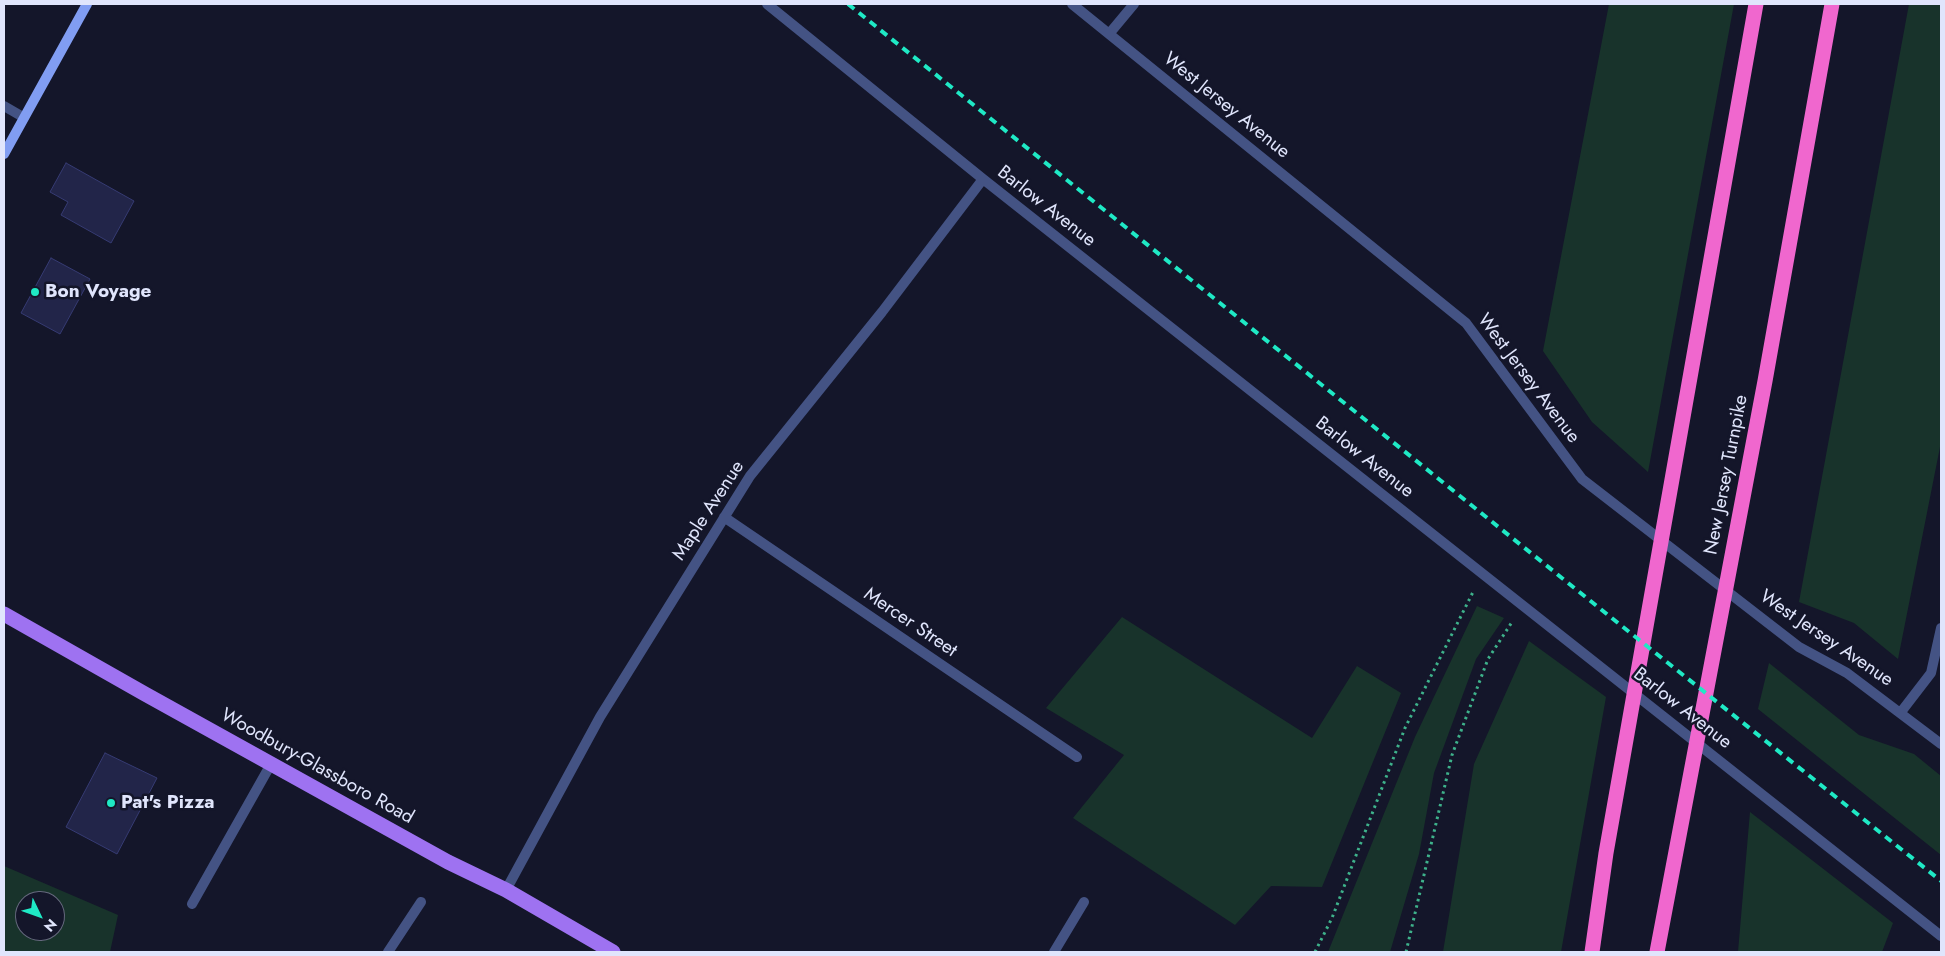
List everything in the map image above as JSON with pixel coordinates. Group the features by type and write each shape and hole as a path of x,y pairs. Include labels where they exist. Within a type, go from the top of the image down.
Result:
{"highway":[{"path":"1592,952 1606,853 1756,4"},
{"name":"New Jersey Turnpike","path":"1657,952 1832,4"}],"main road":[{"path":"4,154 87,4"},
{"name":"Woodbury-Glassboro Road","path":"4,614 448,862 506,890 613,952"}],"street":[{"name":"Barlow Avenue","path":"768,4 983,179 1941,936"},
{"name":"West Jersey Avenue","path":"1072,4 1466,323 1582,479 1799,647 1848,673 1941,744"},
{"path":"1109,34 1134,4"},
{"path":"4,106 24,117"},
{"name":"Maple Avenue","path":"506,890 600,717 750,476 882,312 983,179"},
{"name":"Mercer Street","path":"724,517 1077,757"},
{"path":"1901,712 1931,673 1941,628"},
{"path":"192,904 271,764"},
{"path":"388,952 421,902"},
{"path":"1054,952 1084,902"}],"path":[{"path":"1315,952 1332,918 1405,728 1483,574"},
{"path":"1406,952 1452,755 1488,659 1522,605"}],"green space":[{"path":"1609,4 1734,4 1648,472 1592,422 1543,351"},
{"path":"1909,4 1941,4 1941,442 1898,659 1854,623 1799,602"},
{"path":"1477,606 1504,618 1476,659 1434,773 1419,854 1390,952 1328,952 1415,737"},
{"path":"1122,617 1312,738 1357,666 1401,693 1322,887 1271,886 1235,925 1073,818 1124,755 1046,708"},
{"path":"1529,641 1606,697 1561,952 1443,952 1474,764"},
{"path":"1769,663 1859,735 1914,754 1941,776 1941,855 1758,709"},
{"path":"1750,812 1893,923 1882,952 1738,952"},
{"path":"4,866 62,891 15,891 15,941 65,941 65,892 118,915 110,952 4,952"}],"building":[{"path":"66,163 134,201 111,243 61,215 68,202 50,192"},
{"path":"51,258 90,279 60,334 21,313"},
{"name":"Pat's Pizza","path":"105,753 157,778 117,854 66,827"}],"railway":[{"path":"848,4 1941,881"}],"place":[{"name":"Bon Voyage","path":"35,292"},
{"name":"Pat's Pizza","path":"111,803"}]}
